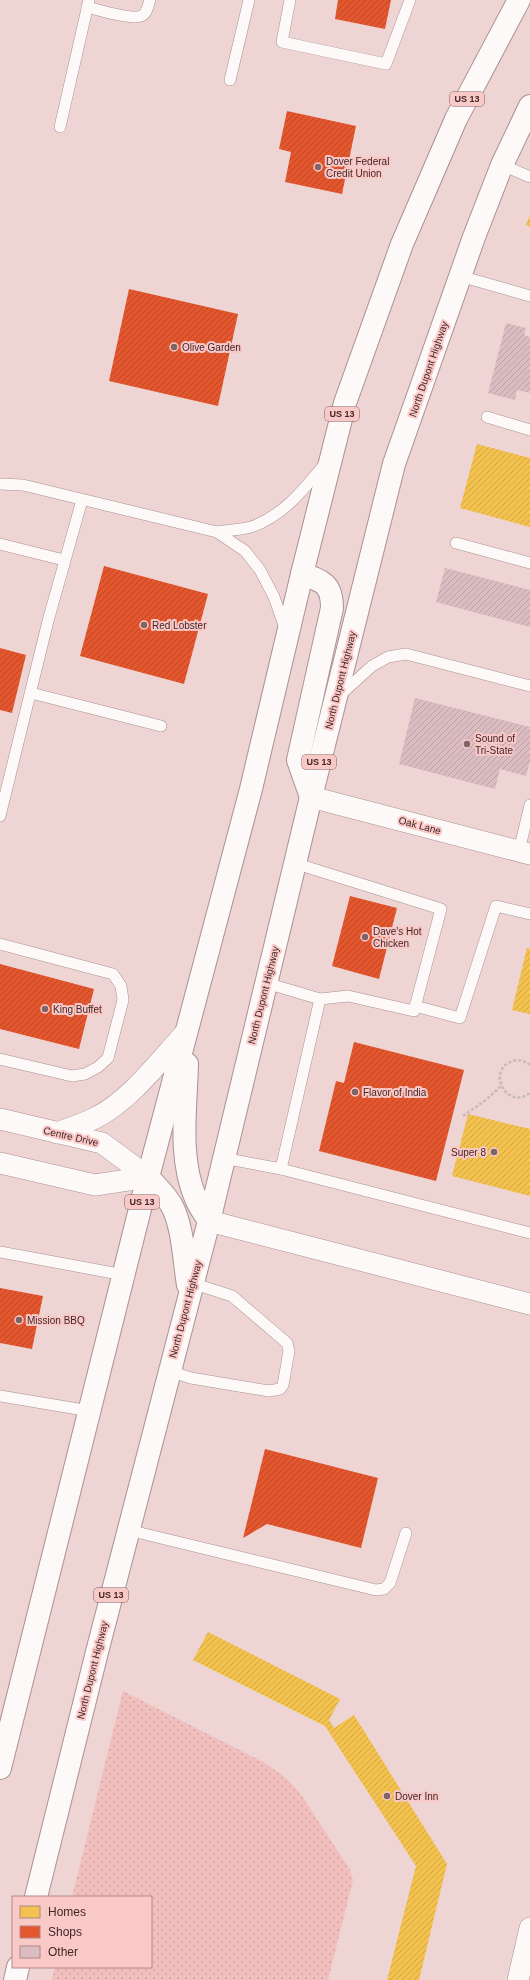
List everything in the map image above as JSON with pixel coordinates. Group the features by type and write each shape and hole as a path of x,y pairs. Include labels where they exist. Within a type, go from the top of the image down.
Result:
{"highway":[{"name":"US 13","path":"0,1768 148,1177 251,789 302,574 350,388 402,244 456,119 519,0"},
{"name":"North Dupont Highway","path":"36,1896 128,1530 209,1221 310,796 394,464 460,276 502,165 530,106"},
{"path":"302,574 319,580 328,586 332,595 332,608 298,760 310,796"},
{"path":"187,1031 187,1169 196,1200 209,1221"},
{"path":"148,1177 172,1206 177,1220 190,1289"},
{"path":"15,1980 18,1968"}],"street":[{"name":"Oak Lane","path":"310,796 525,853"},
{"path":"57,1133 96,1118 117,1104 187,1031"},
{"name":"Centre Drive","path":"0,1119 102,1143 148,1177"},
{"path":"0,1163 95,1186 148,1177"},
{"path":"209,1221 530,1304"},
{"path":"518,1980 530,1928"}],"lane":[{"path":"60,127 88,4 125,16 140,17 145,14 150,0"},
{"path":"230,80 249,0"},
{"path":"290,0 282,42 386,64 410,0"},
{"path":"502,165 530,177"},
{"path":"460,276 530,296"},
{"path":"486,417 530,430"},
{"path":"217,532 250,527 273,517 292,502 331,458"},
{"path":"0,484 23,485 217,532 245,551 260,570 274,597 287,636"},
{"path":"0,816 64,560 82,500"},
{"path":"456,543 530,563"},
{"path":"0,544 64,560"},
{"path":"335,699 372,666 388,656 406,654 530,686"},
{"path":"31,693 161,726"},
{"path":"525,853 530,805"},
{"path":"266,983 320,999 348,996 414,1011 441,909 294,863"},
{"path":"415,1006 460,1018 496,906 530,914"},
{"path":"0,944 113,974 120,986 123,1000 108,1058 98,1067 86,1074 72,1076 0,1059"},
{"path":"281,1169 320,999"},
{"path":"224,1158 281,1169 530,1233"},
{"path":"0,1252 124,1275"},
{"path":"169,1371 191,1378 269,1391 280,1389 283,1386 289,1351 287,1342 232,1296 190,1289"},
{"path":"0,1396 90,1411"},
{"path":"128,1530 376,1590 384,1589 390,1583 406,1533"}],"path":[{"path":"530,1065 523,1061 509,1062 500,1072 499,1078 501,1086 508,1095 521,1097 530,1093"},
{"path":"463,1116 486,1100 501,1086"}],"shaded area":[{"path":"123,1691 265,1763 287,1779 300,1793 350,1870 353,1880 328,1980 52,1980 55,1968 152,1968 152,1896 72,1896"}],"building: Homes":[{"path":"530,216 530,227 526,225"},
{"path":"477,444 530,458 530,527 460,508"},
{"path":"527,948 530,949 530,1014 512,1010"},
{"name":"Super 8","path":"468,1114 530,1129 530,1196 452,1176"},
{"name":"Dover Inn","path":"208,1632 340,1699 329,1720 334,1728 354,1715 447,1864 419,1980 387,1980 416,1866 325,1726 193,1660"}],"building: Shops":[{"path":"338,0 391,0 385,29 335,19"},
{"name":"Dover Federal Credit Union","path":"287,111 356,126 342,194 285,182 291,152 279,149"},
{"name":"Olive Garden","path":"129,289 238,314 218,406 109,381"},
{"name":"Red Lobster","path":"104,566 208,594 184,684 80,656"},
{"path":"0,648 26,655 12,713 0,710"},
{"name":"Dave's Hot Chicken","path":"350,896 397,908 379,979 332,966"},
{"name":"King Buffet","path":"0,964 94,989 79,1049 0,1029"},
{"path":"354,1042 464,1070 436,1181 319,1151 336,1081 344,1083"},
{"name":"Mission BBQ","path":"0,1288 43,1296 32,1349 0,1343"},
{"path":"265,1449 378,1478 361,1548 267,1524 243,1538"}],"building: Other":[{"path":"506,323 526,328 524,335 530,337 530,393 517,390 515,400 488,393"},
{"path":"445,568 530,590 530,627 436,602"},
{"name":"Sound of Tri-State","path":"415,698 530,727 530,761 526,776 500,769 495,789 399,764"}],"place":[{"name":"Dover Federal Credit Union","path":"318,167"},
{"name":"Olive Garden","path":"174,347"},
{"name":"Red Lobster","path":"144,625"},
{"name":"Sound of Tri-State","path":"467,744"},
{"name":"Dave's Hot Chicken","path":"365,937"},
{"name":"King Buffet","path":"45,1009"},
{"name":"Flavor of India","path":"355,1092"},
{"name":"Super 8","path":"494,1152"},
{"name":"Mission BBQ","path":"19,1320"},
{"name":"Dover Inn","path":"387,1796"}]}
